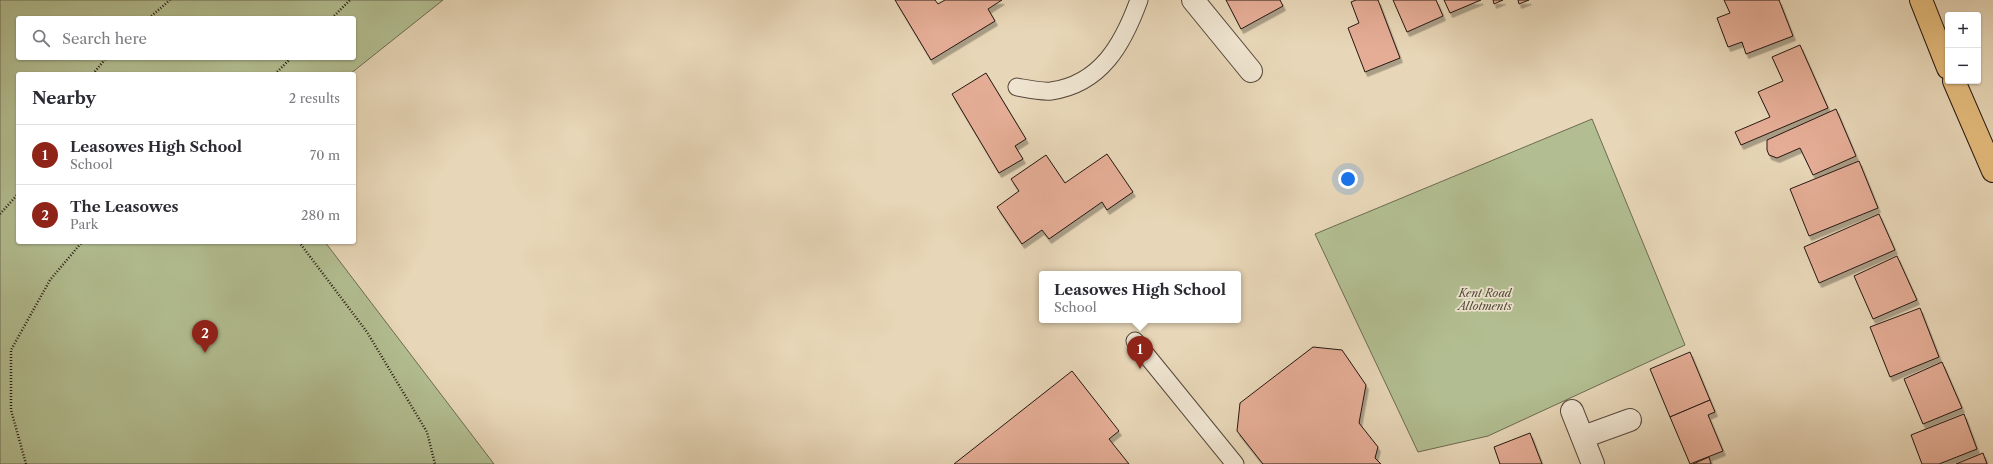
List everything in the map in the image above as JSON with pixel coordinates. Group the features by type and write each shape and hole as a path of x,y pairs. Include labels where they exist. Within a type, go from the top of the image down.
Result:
{"highway":[{"path":"1921,0 1945,60"},
{"path":"1955,84 1993,170"}],"street":[{"path":"1193,0 1251,71"},
{"path":"1572,411 1593,464"},
{"path":"1583,437 1630,420"}],"lane":[{"path":"1017,87 1050,91 1081,83 1108,60 1130,26 1138,0"},
{"path":"1135,341 1235,464"}],"path":[{"path":"151,16 170,0"},
{"path":"334,16 350,0"},
{"path":"95,72 104,60"},
{"path":"277,72 289,60"},
{"path":"0,214 16,196"},
{"path":"26,464 12,410 11,350 50,280 80,244"},
{"path":"301,244 367,332 427,432 435,464"}],"green space":[{"path":"0,0 443,0 353,72 16,72 16,244 327,244 494,464 0,464"},
{"name":"Kent Road Allotments","path":"1592,119 1685,345 1488,436 1418,452 1315,234"}],"building":[{"path":"895,0 935,0 938,4 945,0 1002,0 988,9 995,21 931,60"},
{"path":"1226,0 1280,0 1283,6 1241,29"},
{"path":"1356,0 1378,0 1400,58 1365,72 1348,28 1359,23 1351,2"},
{"path":"1393,0 1436,0 1443,16 1407,32"},
{"path":"1444,0 1481,0 1450,13"},
{"path":"1493,0 1503,0 1494,4"},
{"path":"1518,0 1529,0 1519,4"},
{"path":"1724,0 1779,0 1793,36 1746,54 1742,42 1728,47 1717,18 1730,13"},
{"path":"1800,45 1828,108 1741,145 1735,132 1770,117 1758,92 1783,81 1772,57"},
{"path":"986,73 1026,139 1015,146 1023,159 999,173 952,94"},
{"path":"1836,109 1856,156 1813,175 1800,148 1777,158 1769,155 1767,150 1767,140"},
{"path":"1107,154 1133,192 1107,210 1102,202 1049,239 1042,230 1022,244 997,207 1019,191 1011,179 1046,155 1065,183"},
{"path":"1859,161 1878,208 1809,236 1790,189"},
{"path":"1879,214 1895,250 1819,283 1804,247"},
{"path":"1897,256 1917,300 1873,319 1854,276"},
{"path":"1920,308 1939,357 1890,377 1870,327"},
{"path":"1313,347 1342,350 1366,385 1359,423 1378,447 1375,458 1381,464 1263,464 1237,431 1240,403"},
{"path":"1690,352 1710,400 1670,417 1650,369"},
{"path":"1942,362 1962,408 1923,424 1904,379"},
{"path":"1072,371 1119,431 1109,439 1129,464 954,464"},
{"path":"1710,400 1715,412 1708,415 1723,451 1690,464 1670,417"},
{"path":"1964,414 1977,449 1939,464 1922,464 1911,435"},
{"path":"1530,433 1542,464 1500,464 1494,447"},
{"path":"1983,453 1987,464 1956,464"},
{"path":"1709,457 1711,464 1693,464"}],"place":[{"name":"The Leasowes","path":"205,353"},
{"name":"Leasowes High School","path":"1140,369"}]}
